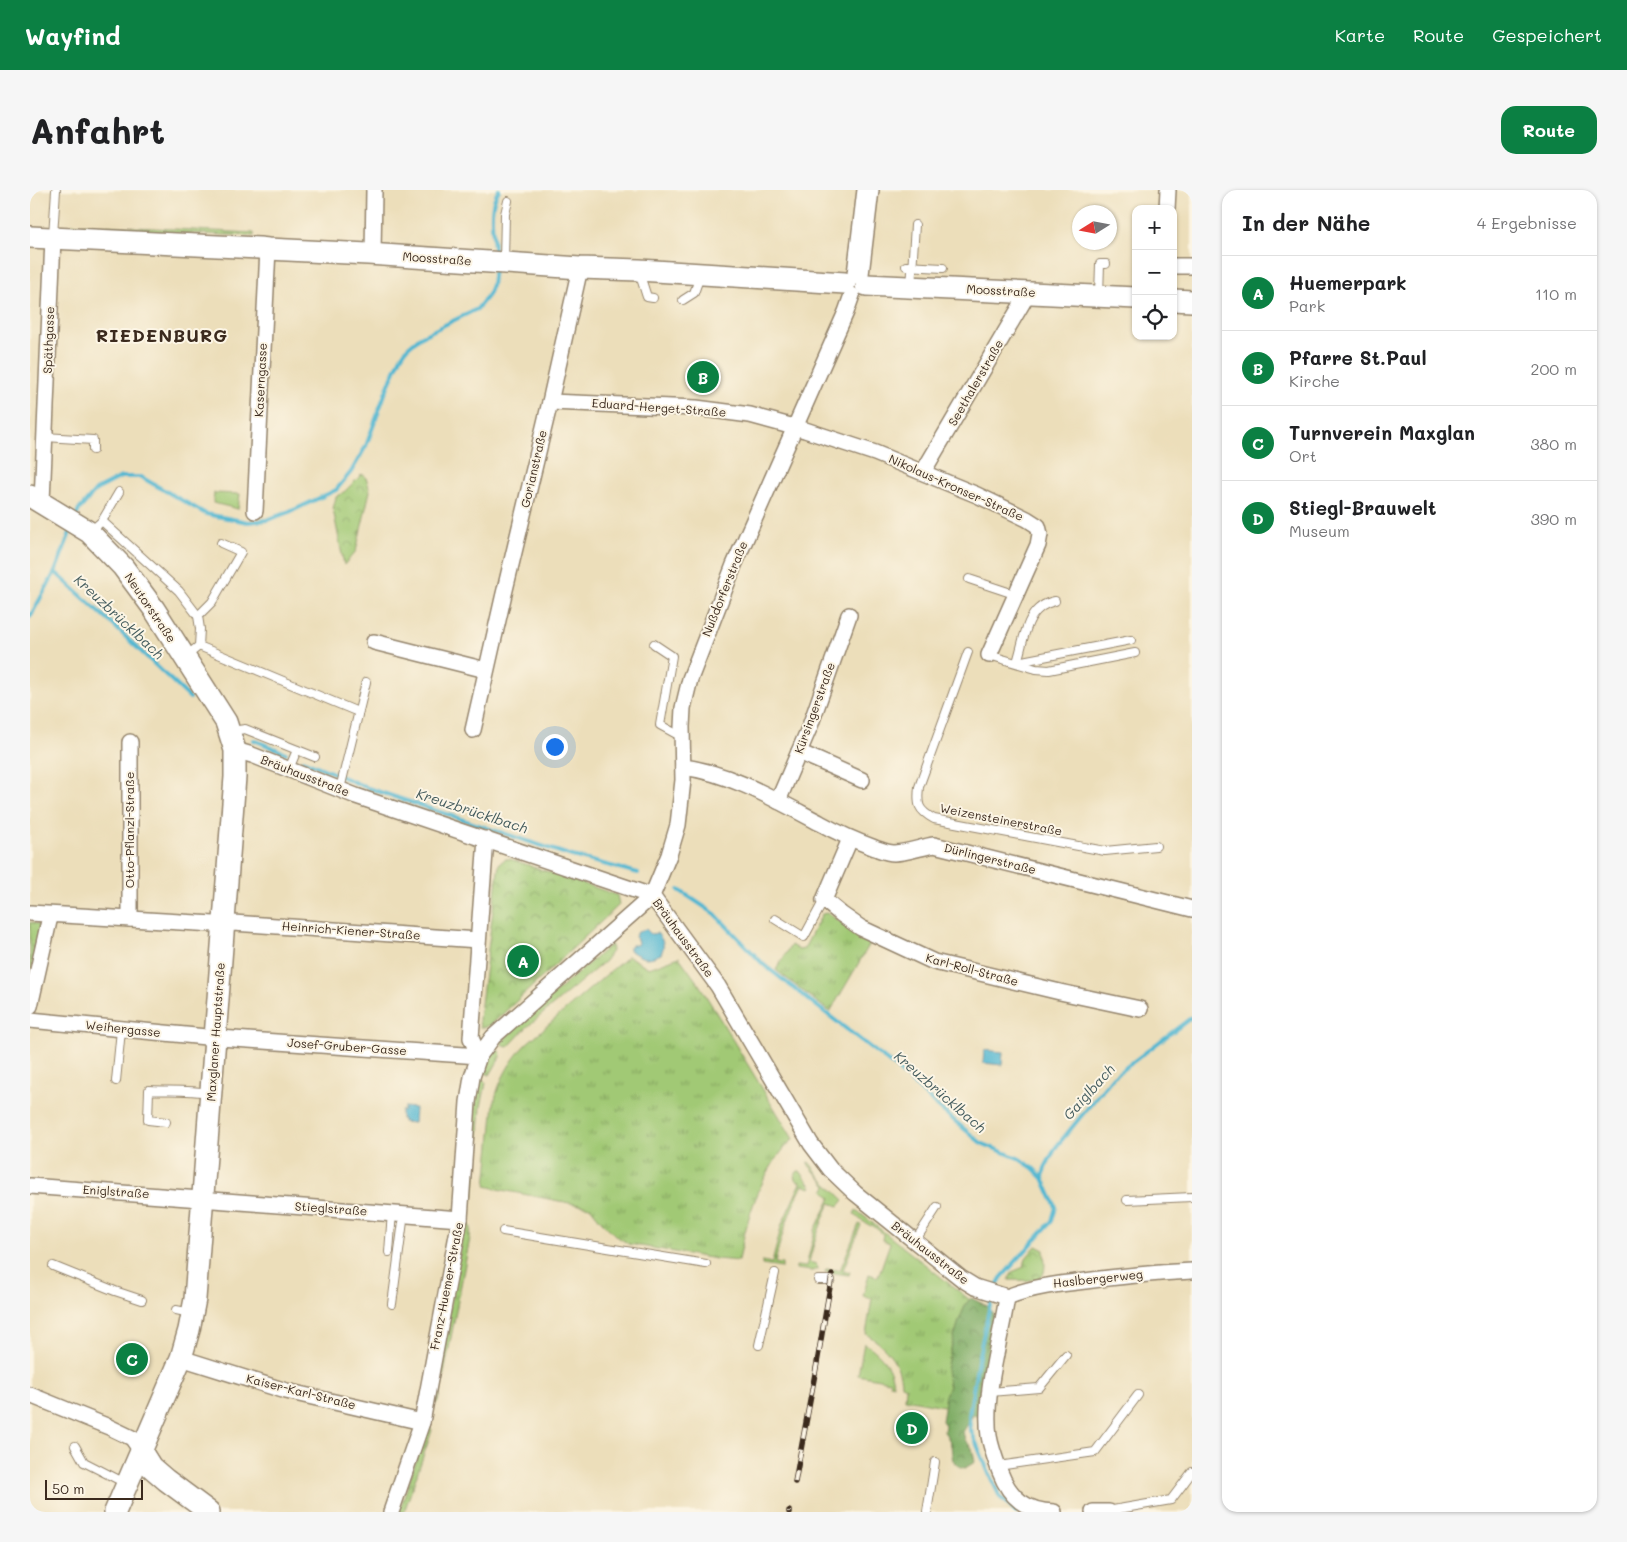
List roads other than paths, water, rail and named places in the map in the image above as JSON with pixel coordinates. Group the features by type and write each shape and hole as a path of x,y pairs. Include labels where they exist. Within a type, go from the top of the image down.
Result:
{"street":[{"path":"373,254 374,190"},
{"name":"Nußdorferstraße","path":"652,896 676,833 683,793 683,708 692,672 734,565 796,427 828,363 855,284 868,190"},
{"path":"1167,205 1168,190"},
{"name":"Moosstraße","path":"30,237 373,254 855,284 910,273 1025,292 1132,298"},
{"name":"Späthgasse","path":"36,499 45,437 53,238"},
{"name":"Kaserngasse","path":"255,511 268,250"},
{"path":"1177,266 1192,266"},
{"name":"Gorianstraße","path":"473,730 580,268"},
{"name":"Seethalerstraße","path":"923,472 1023,302 1025,292"},
{"path":"1177,300 1192,300"},
{"name":"Eduard-Herget-Straße","path":"550,402 696,408 750,415 796,427"},
{"name":"Nikolaus-Kronser-Straße","path":"796,427 875,453 923,472 976,495 1038,526 1040,534 1038,545 989,655"},
{"name":"Neutorstraße","path":"36,499 85,524 123,567 156,613 191,652 232,741"},
{"name":"Kürsingerstraße","path":"778,801 810,726 849,615"},
{"path":"374,642 486,670"},
{"name":"Bräuhausstraße","path":"232,741 289,770 342,782 486,839 652,896 718,986 812,1144 830,1169 856,1194 962,1280 982,1290 1003,1296"},
{"name":"Maxglaner Hauptstraße","path":"115,1512 185,1346 184,1312 195,1299 235,777 232,741"},
{"name":"Otto-Pflanzl-Straße","path":"130,742 130,919"},
{"path":"799,752 862,780"},
{"name":"Dürlingerstraße","path":"683,767 700,769 724,777 778,801 850,839 891,853 934,845 1192,909"},
{"path":"478,1056 471,1038 486,839"},
{"path":"824,900 850,839"},
{"name":"Franz-Huemer-Straße","path":"391,1512 422,1422 460,1219 468,1102 478,1056 493,1037 652,896"},
{"name":"Karl-Roll-Straße","path":"824,900 861,928 934,962 1140,1009"},
{"path":"30,914 224,923"},
{"path":"30,1006 52,915"},
{"name":"Heinrich-Kiener-Straße","path":"224,923 478,940"},
{"name":"Weihergasse","path":"30,1020 215,1038"},
{"name":"Josef-Gruber-Gasse","path":"215,1038 478,1056"},
{"name":"Eniglstraße","path":"30,1186 203,1199"},
{"name":"Stieglstraße","path":"203,1199 460,1219"},
{"name":"Haslbergerweg","path":"1003,1296 1048,1285 1192,1271"},
{"path":"1003,1296 988,1412 989,1437 1009,1492 1023,1504 1054,1512"},
{"name":"Kaiser-Karl-Straße","path":"180,1358 286,1391 422,1422"},
{"path":"30,1395 132,1438 151,1467 209,1512"}],"lane":[{"path":"53,238 56,190"},
{"path":"498,263 508,201"},
{"path":"915,224 910,273 943,268"},
{"path":"1099,296 1100,264 1106,264"},
{"path":"638,270 647,297 654,298"},
{"path":"683,300 694,293 701,274"},
{"path":"45,437 93,440 93,450"},
{"path":"120,492 85,524 179,591 198,616"},
{"path":"221,542 241,552 212,602 198,616 191,652 358,712"},
{"path":"969,580 1017,595"},
{"path":"1017,662 1032,614 1040,606 1055,601"},
{"path":"1017,662 1131,640"},
{"path":"654,644 672,656 660,725 682,737"},
{"path":"1109,644 1111,658"},
{"name":"Weizensteinerstraße","path":"968,652 919,787 917,802 923,813 934,819 1104,851 1156,846"},
{"path":"989,655 1036,669 1049,670 1135,653"},
{"path":"342,782 366,682"},
{"path":"232,741 245,729 315,758"},
{"path":"289,770 297,750"},
{"path":"775,919 804,937 824,900"},
{"path":"116,1081 121,1030"},
{"path":"166,1122 148,1120 150,1090 211,1093"},
{"path":"1127,1200 1192,1197"},
{"path":"915,1241 937,1207"},
{"path":"389,1252 398,1213"},
{"path":"392,1304 398,1213"},
{"path":"503,1231 706,1264"},
{"path":"53,1266 142,1300"},
{"path":"759,1345 775,1273"},
{"path":"818,1280 831,1280"},
{"path":"990,1392 1039,1388 1066,1355"},
{"path":"998,1466 1094,1452 1138,1395"},
{"path":"75,1446 84,1462 126,1484"},
{"path":"927,1512 935,1462"},
{"path":"1103,1512 1171,1500 1192,1472"}],"water":[{"path":"646,929 651,934 657,933 661,938 663,948 661,954 644,958 629,950 631,945 637,945 638,942 635,936 638,932"},
{"path":"984,1050 1003,1052 1002,1065 983,1063"},
{"path":"404,1107 415,1108 414,1123 403,1122 403,1119 401,1119 401,1111 404,1111"}],"waterway":[{"path":"494,256 492,214 495,197 499,190"},
{"path":"76,517 79,510 96,490 121,477 141,477 206,514 248,522 267,520 294,510 336,490 351,472 366,446 386,391 407,348 420,337 477,309 488,295 492,285 494,268"},
{"name":"Kreuzbrücklbach","path":"30,617 55,572 71,530"},
{"name":"Kreuzbrücklbach","path":"55,572 190,698"},
{"name":"Kreuzbrücklbach","path":"254,740 286,753"},
{"name":"Kreuzbrücklbach","path":"303,760 368,788 572,856 638,873"},
{"name":"Kreuzbrücklbach","path":"679,890 715,914 764,965 894,1066 981,1143 1018,1158 1033,1168 1043,1178 1056,1207 1052,1221 1001,1278 995,1289"},
{"name":"Gaiglbach","path":"1043,1177 1045,1168 1056,1147 1113,1077 1192,1017"},
{"name":"Kreuzbrücklbach","path":"992,1296 978,1360 969,1416 970,1428 1000,1497 1016,1512"}],"railway":[{"path":"795,1482 832,1275"}],"place":[{"name":"Pfarre St.Paul","path":"703,377"},
{"name":"Huemerpark","path":"523,961"},
{"name":"Turnverein Maxglan","path":"132,1359"},
{"name":"Stiegl-Brauwelt","path":"912,1428"}],"district":[{"name":"RIEDENBURG","path":"162,336"}]}
